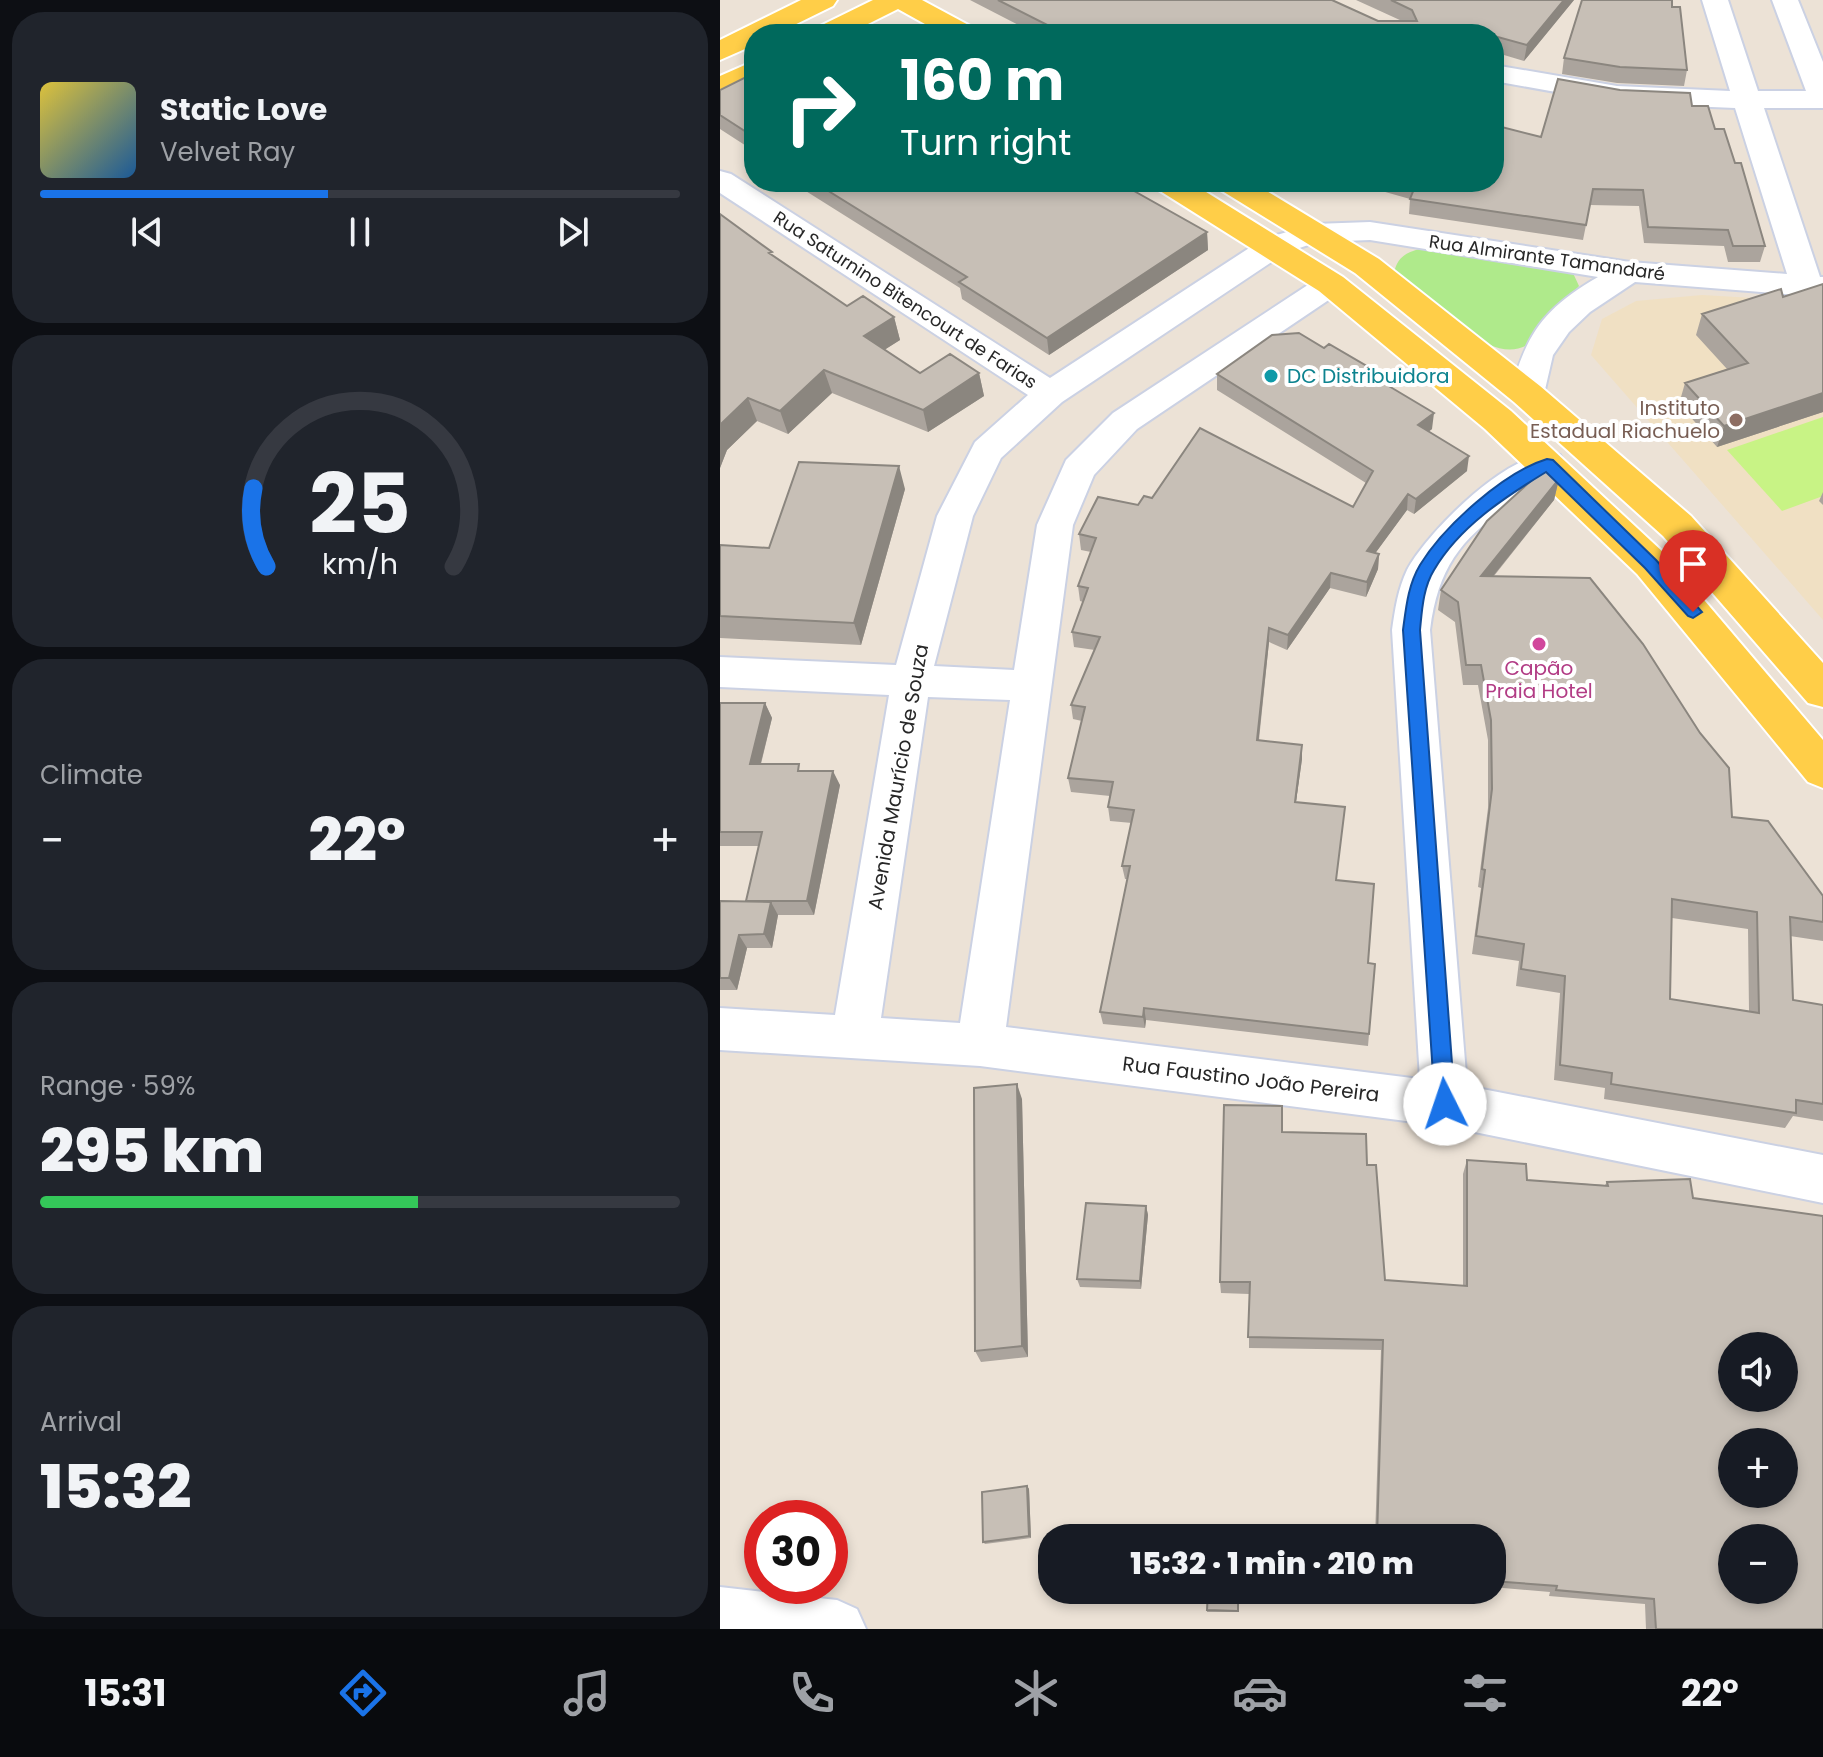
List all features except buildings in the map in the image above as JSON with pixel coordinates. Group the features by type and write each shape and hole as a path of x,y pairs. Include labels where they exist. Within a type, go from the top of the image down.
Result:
{"main road":[{"path":"774,24 823,0"},
{"path":"901,0 945,24"},
{"path":"841,24 870,4 896,24"},
{"path":"720,51 744,39"},
{"path":"720,88 744,75"},
{"path":"1185,192 1331,284 1488,411 1547,464 1651,564 1823,770"},
{"path":"1246,192 1367,266 1416,302 1527,394 1677,526 1823,691"}],"street":[{"path":"1715,0 1747,100 1815,287"},
{"path":"1504,76 1620,97 1823,98 1785,0"},
{"name":"Rua Saturnino Bitencourt de Farias","path":"720,180 1050,394"},
{"name":"Rua Almirante Tamandaré","path":"1274,246 1314,233 1370,231 1630,272 1815,287"},
{"name":"Avenida Maurício de Souza","path":"855,1035 911,680 955,516 987,451 1050,394 1274,246"},
{"path":"1527,394 1538,352 1557,325 1588,295 1630,272"},
{"path":"980,1045 1055,525 1079,469 1125,421 1331,284"},
{"path":"1445,1104 1411,630 1416,596 1426,568 1445,544 1494,496 1547,464"},
{"path":"720,672 1032,686"},
{"name":"Rua Faustino João Pereira","path":"720,1029 980,1045 1445,1104 1823,1179"},
{"path":"720,1616 837,1629"}],"shaded area":[{"name":"Instituto Estadual Riachuelo","path":"1702,295 1823,302 1823,620 1591,355 1602,319 1636,301"}],"green space":[{"path":"1419,249 1567,270 1573,273 1579,286 1541,335 1518,349 1504,349 1488,344 1394,273 1402,257"},
{"path":"1823,417 1823,496 1782,511 1727,450"}],"place":[{"name":"DC Distribuidora","path":"1271,376"},
{"name":"Instituto Estadual Riachuelo","path":"1736,420"},
{"name":"Capão Praia Hotel","path":"1539,644"}],"route":[{"path":"1445,1104 1411,630 1416,596 1426,568 1445,544 1494,496 1547,464 1651,564 1693,612"}]}
